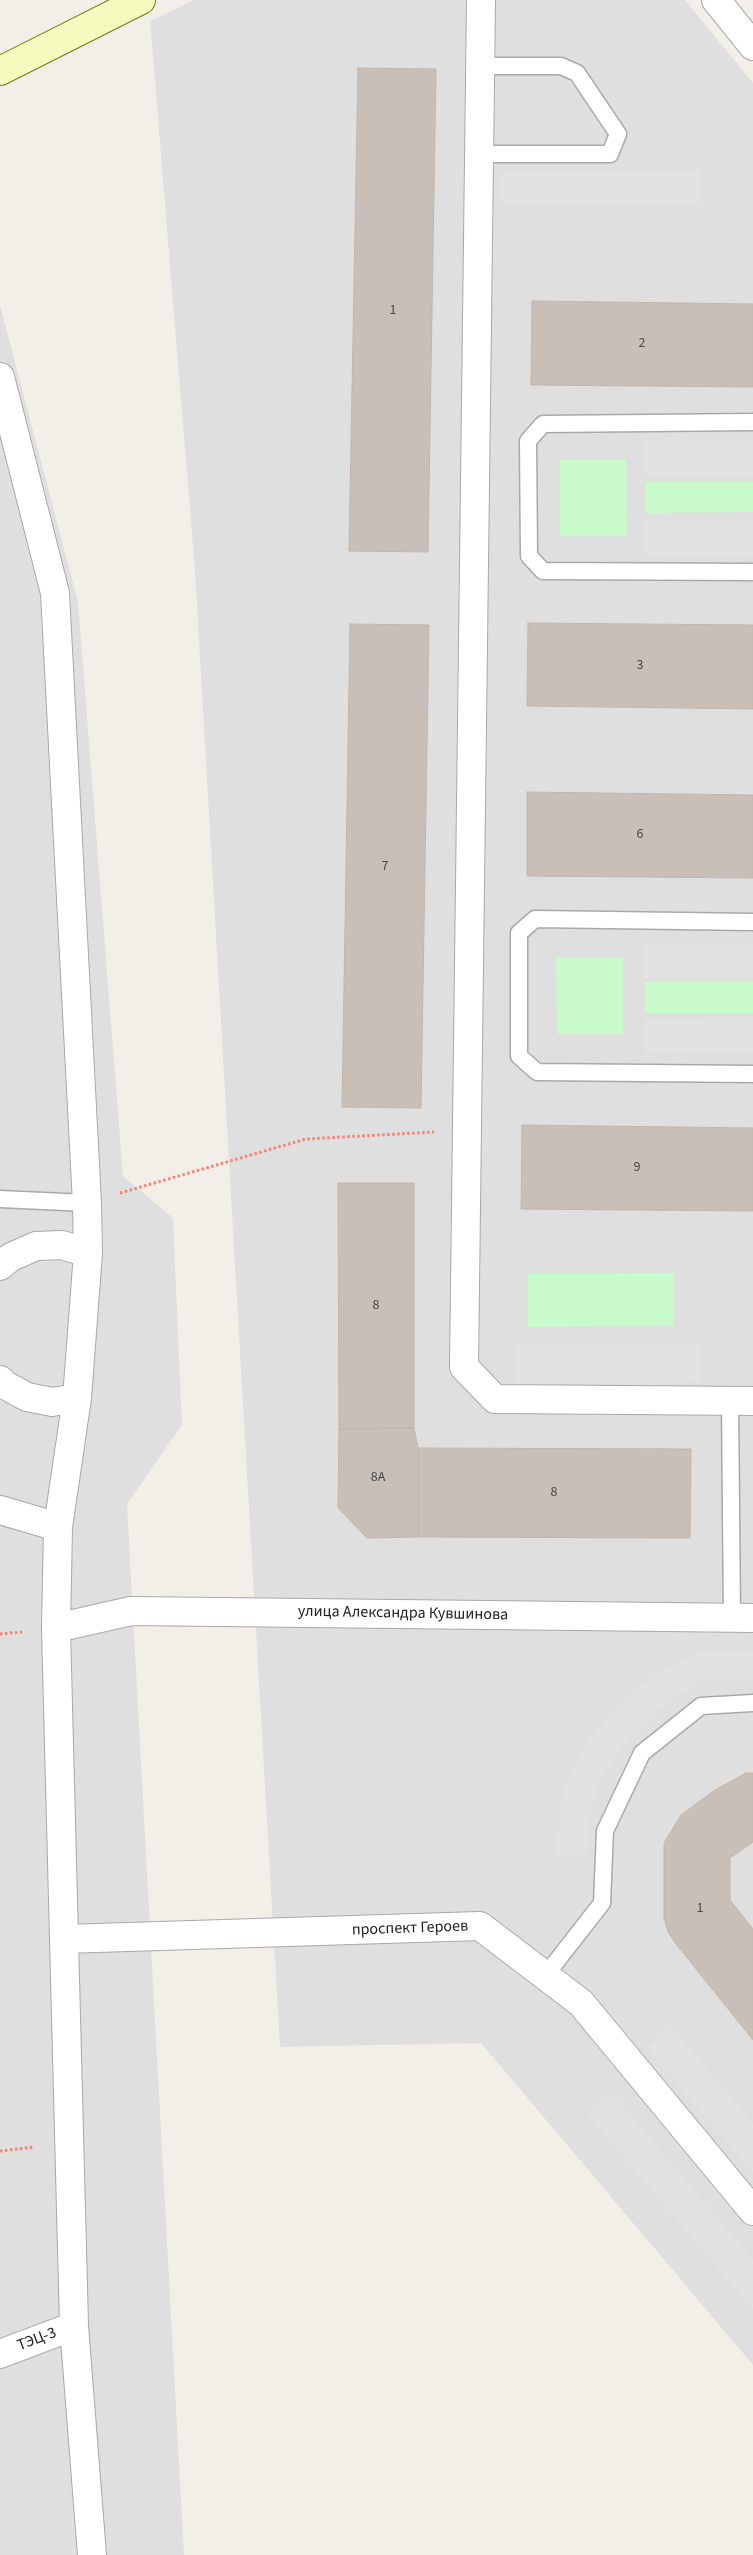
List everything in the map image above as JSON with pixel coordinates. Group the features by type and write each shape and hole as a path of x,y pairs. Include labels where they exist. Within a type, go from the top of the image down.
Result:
{"main road":[{"path":"0,71 140,0"}],"street":[{"path":"481,0 464,1367 495,1399 741,1401"},
{"path":"716,0 753,46"},
{"path":"0,377 55,592 87,1203 88,1253 77,1398 58,1528 56,1628 74,2326 92,2555"},
{"path":"0,1266 11,1257 36,1246 62,1245 88,1253"},
{"path":"0,1380 5,1386 27,1397 52,1402 77,1398"},
{"path":"0,1510 58,1528"},
{"name":"улица Александра Кувшинова","path":"56,1628 132,1610 742,1618"},
{"name":"проспект Героев","path":"64,1939 480,1926 581,2002 753,2211"},
{"name":"ТЭЦ-3","path":"0,2354 74,2326"}],"lane":[{"path":"479,154 610,154 618,134 577,73 561,66 480,66"},
{"path":"753,422 542,424 528,441 529,556 543,571 753,572"},
{"path":"753,922 535,918 519,933 519,1056 537,1072 753,1074"},
{"path":"0,1200 87,1203"},
{"path":"741,1401 742,1618"},
{"path":"545,1976 602,1903 605,1831 642,1753 701,1706 753,1703"}],"path":[{"path":"87,1203 306,1139 467,1131"}],"shaded area":[{"path":"194,0 685,0 753,83 753,2365 481,2043 280,2047 195,571 150,21"},
{"path":"701,171 702,205 502,205 502,172"},
{"path":"0,305 78,602 123,1176 173,1218 182,1425 127,1504 184,2555 0,2555"},
{"path":"645,440 753,440 753,474 645,474"},
{"path":"645,520 753,520 753,554 645,554"},
{"path":"753,943 753,977 644,978 644,944"},
{"path":"753,1017 753,1051 644,1053 644,1019"},
{"path":"699,1343 699,1382 517,1384 517,1345"},
{"path":"699,1651 753,1651 753,1680 699,1681 650,1715 629,1737 602,1778 592,1804 585,1857 557,1855 560,1801 573,1770 590,1740 611,1713 637,1688 667,1667"},
{"path":"672,2027 753,2123 753,2173 647,2048"},
{"path":"611,2092 753,2260 753,2310 587,2113"}],"green space":[{"path":"560,460 626,460 627,536 560,536"},
{"path":"645,482 753,482 753,512 645,513"},
{"path":"556,958 623,958 623,1034 557,1034"},
{"path":"645,982 753,982 753,1013 645,1013"},
{"path":"673,1273 673,1326 528,1327 528,1274"}],"building":[{"path":"358,68 436,69 428,552 349,551"},
{"path":"532,301 753,304 753,387 531,385"},
{"path":"528,623 753,625 753,709 527,706"},
{"path":"350,624 429,625 421,1108 342,1107"},
{"path":"527,792 753,795 753,878 527,876"},
{"path":"522,1125 753,1128 753,1211 521,1209"},
{"path":"338,1183 414,1183 414,1428 339,1429"},
{"path":"414,1428 418,1448 418,1537 367,1538 338,1508 339,1429"},
{"path":"418,1448 691,1449 690,1538 418,1537"},
{"path":"746,1773 753,1773 753,1842 730,1858 730,1900 753,1929 753,2040 676,1944 668,1932 664,1918 664,1843 681,1815 715,1790"}]}
